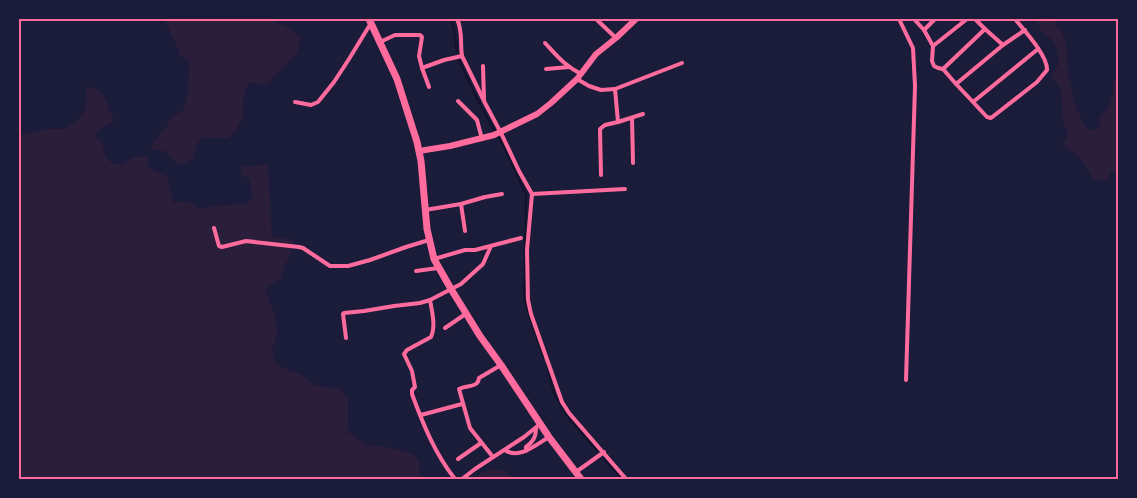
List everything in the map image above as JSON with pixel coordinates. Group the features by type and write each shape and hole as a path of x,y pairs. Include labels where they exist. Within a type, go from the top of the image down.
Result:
{"highway":[{"path":"370,21 397,79 420,151 429,240 438,268 538,426 549,437 581,479"}],"main road":[{"path":"420,151 450,146 498,134 537,114 552,103 579,77 596,54 636,19"}],"street":[{"path":"457,19 462,34 460,47 462,56 498,134 532,194 527,250 528,300 531,314 562,402 569,413 626,479"},
{"path":"596,19 616,38"},
{"path":"899,19 912,48 915,86 906,380"},
{"path":"914,19 934,46 932,61 934,66 943,69 986,117 990,118 1037,82 1048,66 1025,30 1014,19"},
{"path":"924,30 935,19"},
{"path":"934,46 967,19"},
{"path":"975,19 1003,45"},
{"path":"296,102 312,105 318,102 344,66 370,21"},
{"path":"943,69 985,30"},
{"path":"956,84 1003,45 1025,30"},
{"path":"380,42 395,35 420,35 422,38 419,56 429,87"},
{"path":"545,43 579,77 590,86 601,90 614,90 682,63"},
{"path":"973,102 1038,49"},
{"path":"422,68 462,56"},
{"path":"483,66 484,103"},
{"path":"546,69 568,67"},
{"path":"614,90 618,122"},
{"path":"458,101 477,120 482,139"},
{"path":"601,175 600,129 605,125 642,114"},
{"path":"632,118 633,163"},
{"path":"532,194 625,189"},
{"path":"425,210 502,194"},
{"path":"460,204 465,230"},
{"path":"214,228 219,246 222,247 246,241 299,246 330,266 348,266 429,240"},
{"path":"434,259 464,250 475,250 521,238"},
{"path":"346,338 344,313 430,300 461,284 482,264 491,246"},
{"path":"416,272 438,268"},
{"path":"430,300 433,333 431,337 407,350 404,354 415,380 416,386 412,392 429,436 445,467 455,479"},
{"path":"445,328 467,313"},
{"path":"493,457 470,428 459,389 476,385 479,378 501,365"},
{"path":"421,415 462,404"},
{"path":"462,479 538,426"},
{"path":"526,451 526,447 534,440 538,426"},
{"path":"505,450 510,454 518,454 549,437"},
{"path":"458,458 481,443"},
{"path":"576,472 604,452"}],"shaded area":[{"path":"164,19 270,19 300,36 298,51 286,66 278,71 269,84 248,83 243,101 243,117 234,133 228,138 202,138 198,142 192,158 185,163 179,164 164,151 151,149 152,144 173,115 180,113 184,108 188,88 189,61 179,54"},
{"path":"1037,19 1055,19 1056,25 1063,35 1066,44 1071,89 1080,117 1089,130 1095,130 1100,125 1100,117 1112,98 1112,82 1118,78 1118,171 1111,171 1107,181 1094,180 1080,157 1064,147 1063,144 1068,135 1063,122 1061,90 1051,74 1058,65 1058,54 1052,40 1039,28"},
{"path":"86,87 100,91 106,99 115,120 100,129 95,135 96,138 102,141 107,158 118,164 124,163 133,157 146,157 149,168 167,176 174,203 189,202 201,209 222,205 247,204 252,199 250,179 242,176 241,167 268,164 272,237 293,240 292,252 280,280 265,288 276,318 277,335 272,350 278,366 302,375 314,385 341,389 348,399 348,427 346,432 368,445 395,449 416,456 419,462 419,474 424,479 19,479 19,134 63,129 71,125 81,116 85,109 87,101"},
{"path":"489,469 503,470 515,479 472,479"}],"waterway":[{"path":"451,19 457,51"},
{"path":"459,60 526,194 524,298 544,358"},
{"path":"547,365 554,394 567,415 596,450"},
{"path":"604,459 622,479"}]}
